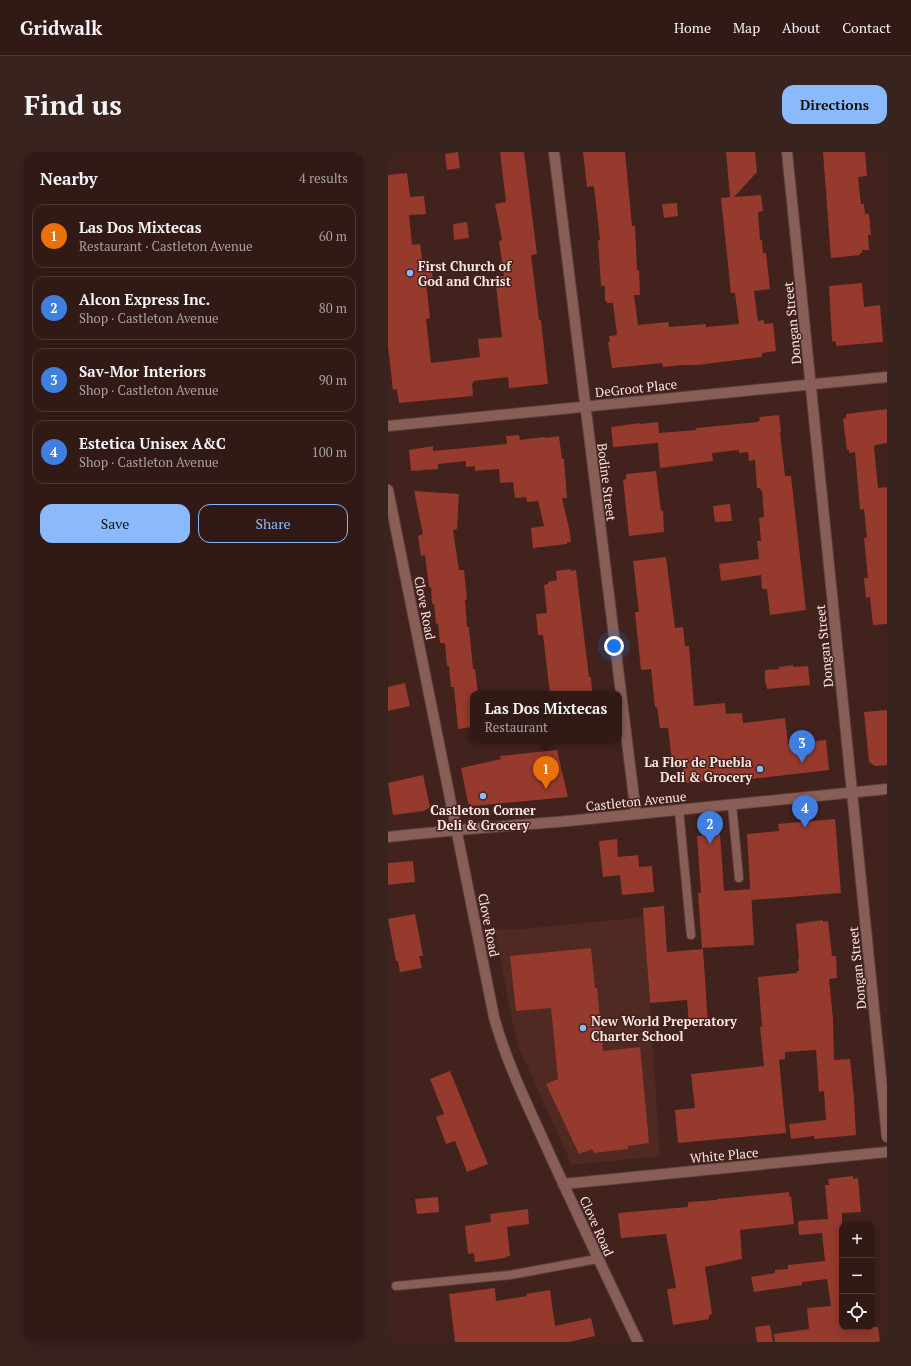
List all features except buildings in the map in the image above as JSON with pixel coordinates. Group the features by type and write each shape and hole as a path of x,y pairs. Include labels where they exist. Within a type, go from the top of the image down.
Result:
{"street":[{"name":"Bodine Street","path":"554,152 584,406 620,691"},
{"name":"Dongan Street","path":"787,152 887,1137"},
{"name":"DeGroot Place","path":"388,426 887,377"},
{"name":"Clove Road","path":"388,490 494,1017 502,1044 513,1072 597,1259 638,1342"},
{"name":"Bodine Street","path":"622,704 636,814"},
{"name":"Castleton Avenue","path":"388,837 887,789"},
{"name":"White Place","path":"564,1184 887,1152"}],"lane":[{"path":"732,805 739,878"},
{"path":"679,810 691,935"},
{"path":"396,1286 510,1275 597,1259"}],"shaded area":[{"name":"New World Preperatory Charter School","path":"644,917 660,1156 572,1165 518,1046 495,928 512,930"}],"place":[{"name":"First Church of God and Christ","path":"410,273"},
{"name":"Sav-Mor Interiors","path":"802,763"},
{"name":"La Flor de Puebla Deli & Grocery","path":"760,769"},
{"name":"Las Dos Mixtecas","path":"546,789"},
{"name":"Castleton Corner Deli & Grocery","path":"483,796"},
{"name":"Estetica Unisex A&C","path":"805,828"},
{"name":"Alcon Express Inc.","path":"710,844"},
{"name":"New World Preperatory Charter School","path":"583,1028"}]}
